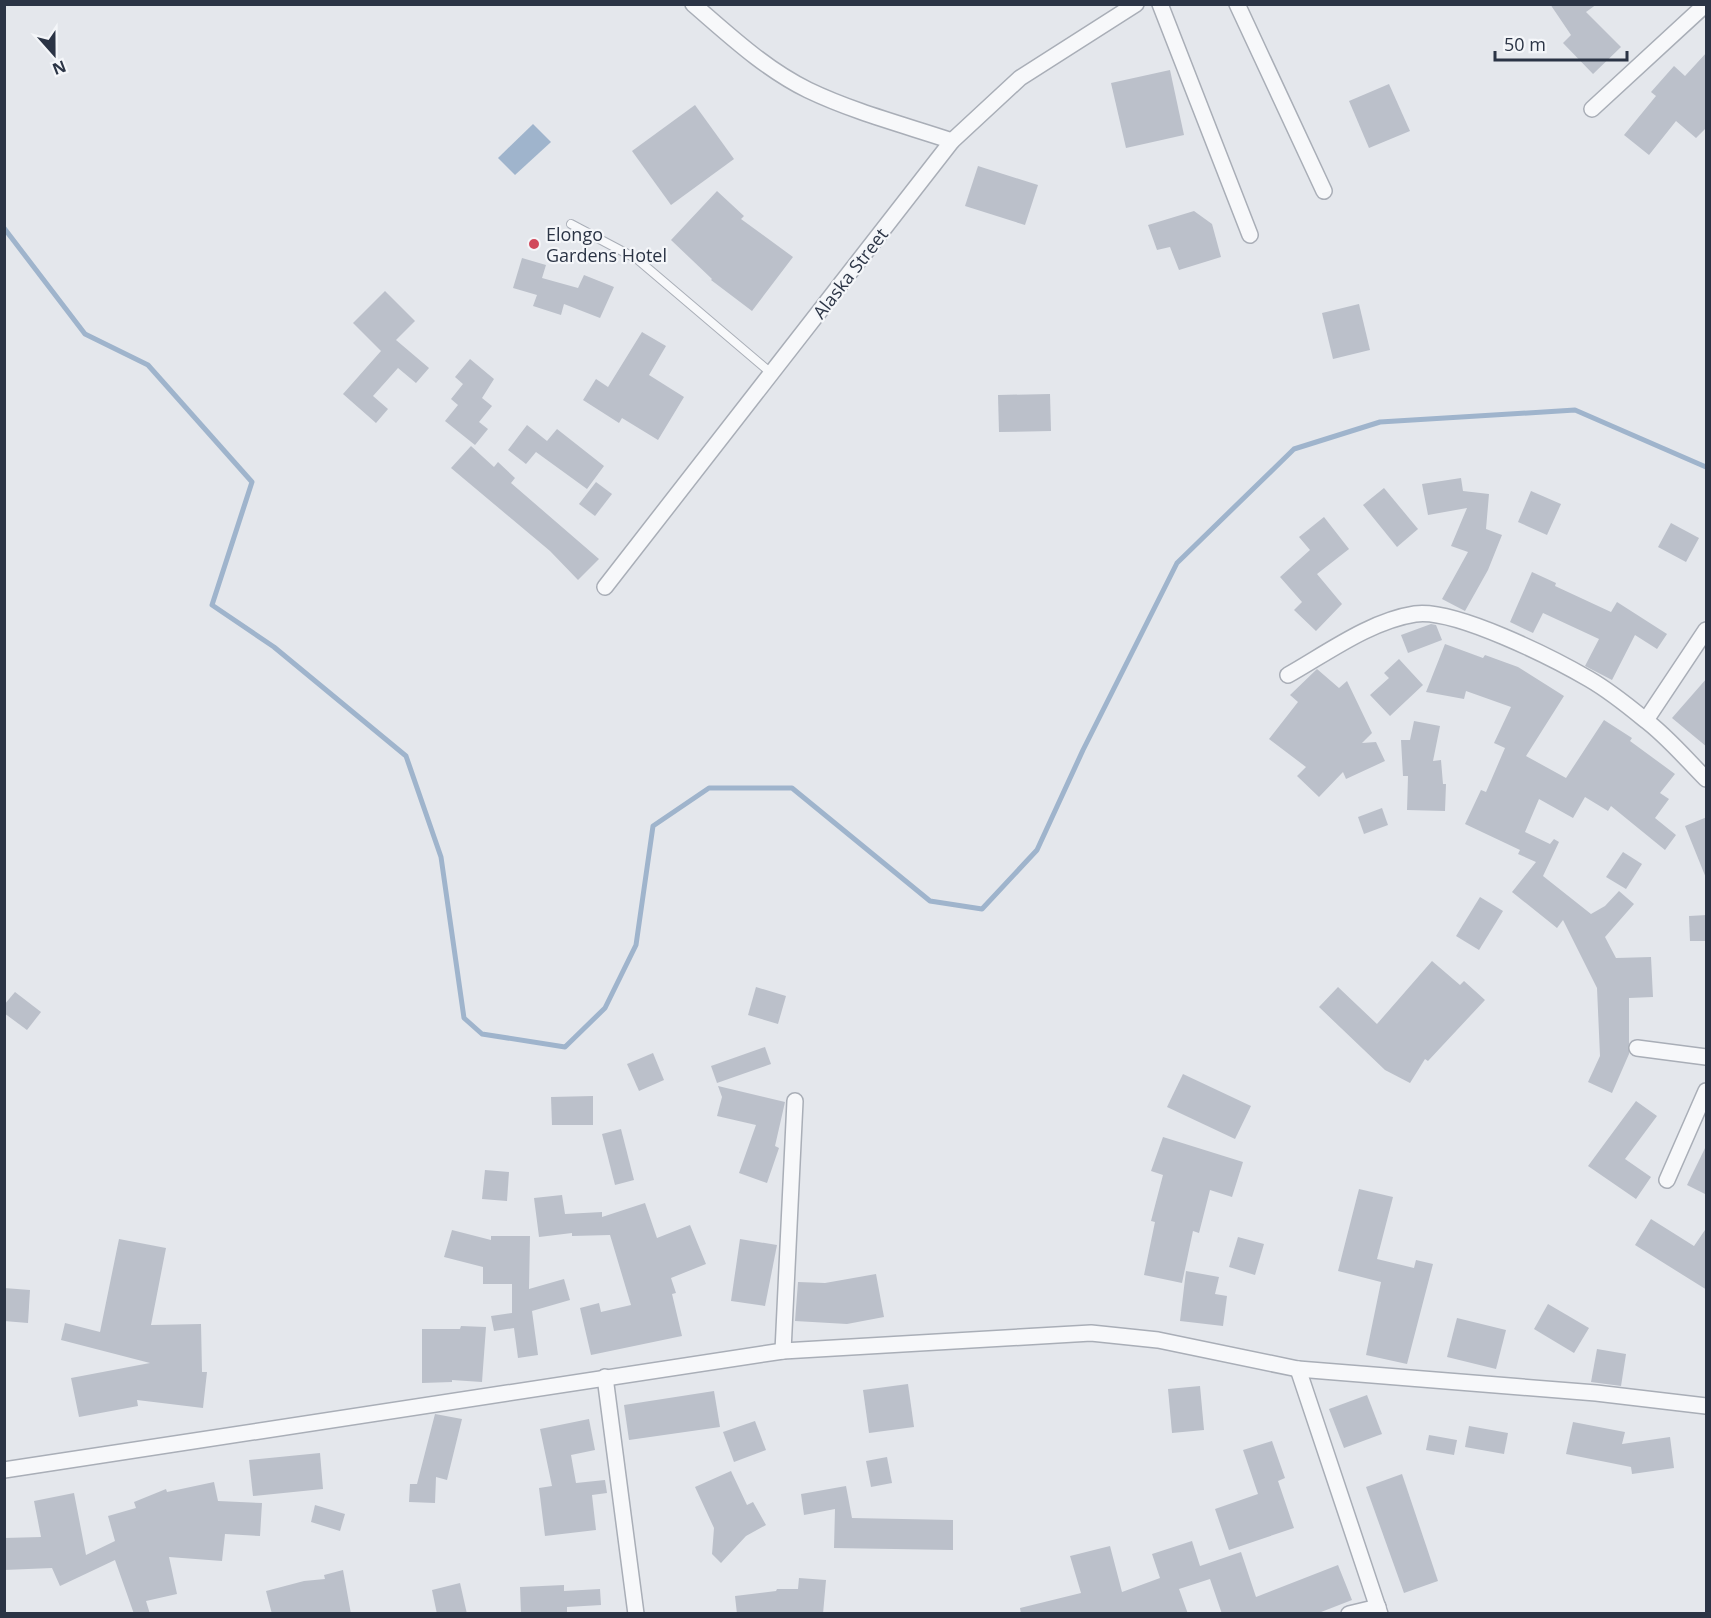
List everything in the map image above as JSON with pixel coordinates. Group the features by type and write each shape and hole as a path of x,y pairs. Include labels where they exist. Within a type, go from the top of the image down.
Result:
{"street":[{"path":"693,4 761,61 807,89 857,111 952,141"},
{"name":"Alaska Street","path":"605,587 952,141 1020,78 1136,4"},
{"path":"1160,4 1250,235"},
{"path":"1237,4 1324,190"},
{"path":"1592,109 1706,4"},
{"path":"1288,675 1372,628 1415,614 1438,614 1463,621 1510,641 1589,679 1646,720 1707,779"},
{"path":"1646,720 1707,630"},
{"path":"1637,1048 1707,1057"},
{"path":"1667,1180 1707,1091"},
{"path":"783,1351 795,1101"},
{"path":"4,1470 783,1351 1091,1332 1158,1340 1298,1369 1596,1393 1707,1406"},
{"path":"1298,1369 1379,1610 1349,1614"},
{"path":"605,1377 636,1614"}],"lane":[{"path":"571,224 637,259 772,374"}],"water":[{"path":"533,124 551,142 515,175 498,158"}],"building":[{"path":"1550,4 1597,4 1586,12 1621,47 1593,74 1563,43 1571,35"},
{"path":"1707,52 1707,127 1696,138 1676,121 1649,155 1624,135 1656,96 1651,92 1674,66 1685,76"},
{"path":"1170,70 1184,135 1126,148 1111,83"},
{"path":"1389,84 1410,131 1369,148 1349,101"},
{"path":"695,105 734,159 671,205 632,151"},
{"path":"978,166 1038,185 1025,225 965,206"},
{"path":"717,191 744,216 741,219 793,257 752,311 711,280 671,240"},
{"path":"1194,211 1212,224 1221,257 1179,270 1170,247 1157,250 1148,225"},
{"path":"522,258 546,265 542,278 578,288 584,275 614,287 600,318 564,304 561,315 533,306 537,295 513,288"},
{"path":"385,291 415,321 396,340 429,368 416,383 398,368 373,396 388,409 376,423 343,394 381,351 353,323"},
{"path":"1359,304 1370,350 1333,359 1322,313"},
{"path":"642,332 666,346 649,375 684,397 658,440 622,418 619,423 583,400 596,379 608,387"},
{"path":"470,359 494,379 482,398 492,406 479,422 488,429 475,445 445,421 458,405 451,399 463,384 455,377"},
{"path":"1050,394 1051,431 999,432 998,395"},
{"path":"527,425 547,441 557,429 604,466 587,489 536,452 526,464 508,450"},
{"path":"471,446 494,467 498,462 515,478 511,483 599,559 578,580 550,551 451,468"},
{"path":"1461,478 1463,491 1489,494 1486,529 1502,535 1488,570 1465,611 1442,599 1468,552 1451,546 1467,508 1428,515 1422,484"},
{"path":"596,482 612,494 595,516 579,504"},
{"path":"1384,488 1418,529 1397,547 1363,505"},
{"path":"1531,491 1561,504 1547,535 1518,522"},
{"path":"1324,517 1349,549 1317,574 1342,604 1316,631 1294,610 1302,602 1280,577 1310,550 1299,537"},
{"path":"1671,523 1699,538 1686,562 1658,547"},
{"path":"1532,572 1556,583 1555,586 1611,612 1617,602 1667,634 1657,649 1635,635 1612,680 1585,666 1599,639 1543,613 1533,633 1510,622"},
{"path":"1431,624 1436,625 1442,640 1408,653 1401,635"},
{"path":"1445,644 1483,658 1485,655 1518,667 1564,696 1526,756 1566,778 1604,720 1632,738 1630,741 1675,774 1660,793 1669,799 1655,818 1676,835 1665,850 1611,806 1608,811 1585,797 1573,818 1539,799 1525,832 1550,844 1554,839 1559,842 1543,876 1591,914 1605,906 1619,891 1634,904 1605,937 1616,958 1651,957 1653,997 1629,998 1629,1054 1612,1093 1588,1082 1600,1056 1597,988 1563,920 1557,928 1512,892 1536,862 1518,854 1520,850 1465,824 1481,790 1486,792 1505,748 1494,743 1511,707 1466,691 1464,699 1426,692"},
{"path":"1399,659 1423,685 1390,716 1370,695 1389,678 1384,673"},
{"path":"1317,669 1339,688 1347,681 1372,733 1362,743 1376,742 1385,761 1346,779 1343,772 1319,797 1297,776 1306,767 1269,739 1298,702 1290,695"},
{"path":"1707,678 1707,747 1672,718"},
{"path":"1414,721 1440,726 1433,761 1441,760 1443,784 1446,784 1445,811 1407,810 1408,776 1403,776 1401,740 1410,740"},
{"path":"1382,808 1388,825 1364,834 1358,817"},
{"path":"1707,817 1707,877 1706,878 1685,826"},
{"path":"1623,852 1642,864 1626,889 1606,877"},
{"path":"1480,897 1503,911 1479,950 1456,936"},
{"path":"1707,915 1707,941 1690,941 1689,916"},
{"path":"1432,961 1460,985 1464,981 1485,1000 1428,1061 1425,1059 1410,1083 1385,1070 1319,1007 1338,987 1377,1024"},
{"path":"756,987 786,996 778,1024 748,1015"},
{"path":"15,992 41,1012 27,1030 4,1013 4,1005"},
{"path":"765,1047 771,1064 717,1083 711,1066"},
{"path":"653,1053 664,1080 639,1091 627,1064"},
{"path":"1183,1074 1251,1106 1235,1139 1167,1107"},
{"path":"718,1086 785,1102 775,1146 779,1148 767,1183 739,1173 756,1125 717,1116 722,1097"},
{"path":"593,1096 593,1125 552,1125 551,1097"},
{"path":"1636,1101 1657,1116 1625,1159 1651,1177 1636,1199 1588,1166"},
{"path":"621,1129 634,1180 615,1185 602,1134"},
{"path":"1163,1137 1243,1162 1232,1197 1210,1190 1199,1233 1193,1231 1182,1283 1144,1275 1155,1222 1151,1221 1163,1175 1151,1171"},
{"path":"1707,1144 1707,1195 1687,1185"},
{"path":"485,1170 509,1172 507,1201 482,1199"},
{"path":"1359,1189 1393,1197 1377,1259 1414,1268 1416,1260 1433,1264 1407,1364 1366,1355 1381,1282 1338,1271"},
{"path":"562,1195 565,1214 602,1212 602,1217 645,1203 657,1238 690,1225 706,1264 671,1278 676,1293 672,1294 682,1336 591,1355 580,1308 599,1303 601,1312 631,1305 610,1235 572,1236 572,1233 539,1237 534,1198"},
{"path":"1651,1219 1694,1246 1707,1227 1707,1290 1635,1245"},
{"path":"452,1230 491,1240 491,1236 530,1236 529,1289 564,1279 570,1300 532,1311 538,1355 518,1358 514,1328 494,1331 491,1316 512,1313 512,1284 483,1284 483,1267 444,1257"},
{"path":"1238,1237 1264,1244 1255,1275 1229,1267"},
{"path":"119,1239 166,1248 151,1325 201,1324 202,1372 207,1372 203,1408 137,1400 138,1406 79,1417 71,1378 150,1363 61,1340 65,1323 100,1332"},
{"path":"740,1239 777,1245 765,1306 731,1301"},
{"path":"1186,1271 1219,1277 1215,1294 1227,1296 1223,1326 1180,1321"},
{"path":"876,1274 884,1317 847,1324 795,1321 798,1282 825,1283"},
{"path":"4,1288 30,1290 28,1323 4,1321"},
{"path":"1548,1304 1589,1328 1574,1353 1534,1329"},
{"path":"1457,1318 1506,1330 1496,1369 1447,1357"},
{"path":"461,1326 486,1327 482,1382 452,1380 452,1382 422,1383 422,1329 460,1329"},
{"path":"1597,1349 1626,1354 1621,1386 1591,1382"},
{"path":"908,1384 914,1427 869,1433 863,1390"},
{"path":"1200,1386 1204,1430 1172,1433 1168,1389"},
{"path":"714,1391 720,1427 629,1440 624,1405"},
{"path":"1367,1395 1382,1434 1344,1448 1329,1409"},
{"path":"435,1414 462,1419 447,1480 436,1477 435,1503 409,1502 410,1484 417,1484"},
{"path":"589,1419 595,1450 571,1455 576,1483 605,1480 607,1493 592,1495 596,1530 545,1536 539,1488 552,1486 540,1429"},
{"path":"755,1421 766,1450 734,1462 723,1432"},
{"path":"1573,1422 1625,1432 1622,1444 1670,1437 1674,1468 1632,1474 1631,1467 1566,1454"},
{"path":"1469,1426 1508,1433 1504,1454 1465,1447"},
{"path":"1429,1435 1457,1440 1454,1455 1426,1450"},
{"path":"1272,1441 1285,1478 1278,1481 1294,1528 1229,1550 1215,1509 1258,1494 1243,1450"},
{"path":"320,1453 323,1489 253,1496 249,1460"},
{"path":"887,1457 892,1483 871,1487 866,1461"},
{"path":"731,1471 747,1505 753,1502 766,1525 746,1536 721,1563 712,1554 714,1528 695,1487"},
{"path":"1402,1474 1438,1581 1404,1593 1366,1487"},
{"path":"214,1482 218,1501 262,1503 260,1536 225,1534 222,1561 169,1557 177,1594 146,1601 150,1614 134,1614 115,1560 60,1586 52,1568 4,1570 4,1538 41,1537 34,1501 74,1493 86,1555 115,1541 108,1516 136,1508 134,1502 166,1489 167,1492"},
{"path":"846,1486 852,1518 953,1520 953,1550 834,1548 835,1509 804,1515 801,1494"},
{"path":"315,1505 345,1514 340,1531 311,1522"},
{"path":"1192,1541 1200,1566 1241,1552 1256,1597 1338,1565 1352,1600 1316,1614 1222,1614 1210,1579 1179,1589 1188,1614 1021,1614 1020,1608 1081,1593 1070,1556 1110,1546 1122,1592 1160,1578 1152,1554"},
{"path":"343,1570 351,1614 272,1614 266,1591 304,1581 325,1579 324,1575"},
{"path":"799,1578 826,1580 823,1614 737,1614 735,1596 776,1591 777,1589 798,1589"},
{"path":"460,1583 467,1614 437,1614 432,1590"},
{"path":"564,1585 564,1591 600,1589 601,1605 567,1607 567,1614 521,1614 520,1587"}],"waterway":[{"path":"4,228 85,334 148,365 252,482 212,605 274,647 406,756 441,857 464,1018 482,1034 565,1047 605,1008 636,945 653,826 709,788 792,788 930,901 982,909 1037,850 1083,750 1177,563 1294,449 1380,422 1575,410 1706,467"}],"place":[{"name":"Elongo Gardens Hotel","path":"534,244"}]}
